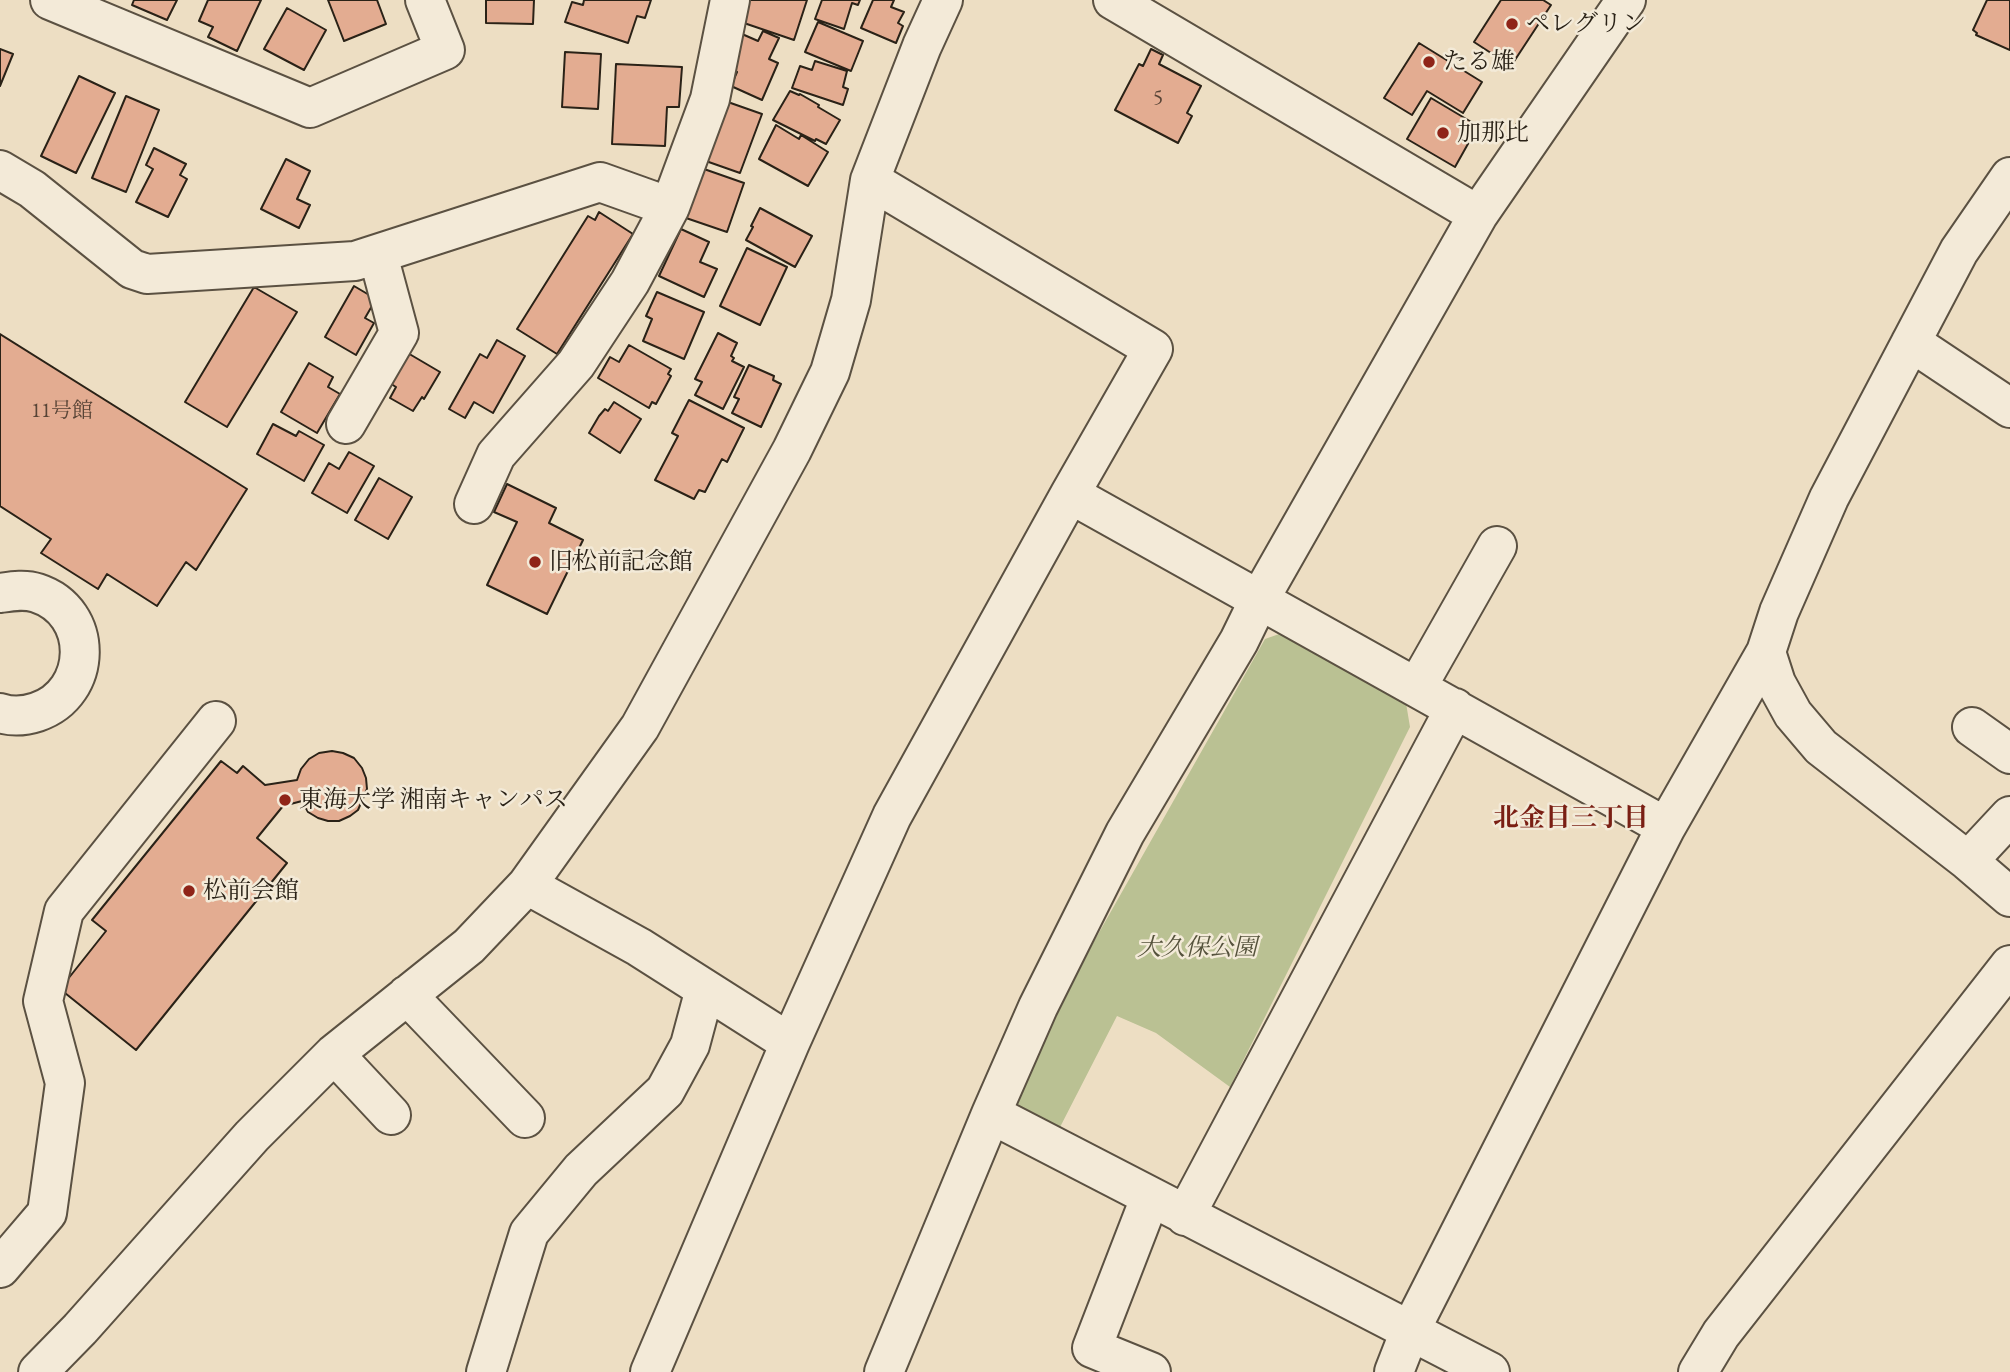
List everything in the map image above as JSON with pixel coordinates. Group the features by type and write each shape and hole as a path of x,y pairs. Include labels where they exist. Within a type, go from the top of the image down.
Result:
{"street":[{"path":"50,0 310,108 445,50 425,0"},
{"path":"474,505 496,455 576,364 630,282 670,207 710,99 730,0"},
{"path":"38,1372 80,1329 252,1136 334,1054 469,946 527,885 640,727 803,428 830,372 851,300 870,180 922,46 943,0"},
{"path":"1113,0 1478,215"},
{"path":"884,1372 990,1114 1038,1007 1125,833 1239,641 1259,600 1478,215 1626,0"},
{"path":"0,170 32,189 132,269 147,274 355,261 600,182 670,207"},
{"path":"1394,1372 1410,1331 1666,827 1766,652 1779,612 1829,498 1959,251 2010,177"},
{"path":"650,1372 790,1043 892,816 1153,349 870,180"},
{"path":"346,424 399,333 378,255"},
{"path":"1911,342 2010,408"},
{"path":"1070,494 1666,827"},
{"path":"1417,687 1497,546"},
{"path":"0,593 18,590 38,594 57,604 70,619 79,638 80,659 75,679 64,696 47,709 28,716 7,716 0,713"},
{"path":"1766,652 1776,683 1793,714 1821,747 2010,897"},
{"path":"1185,1216 1455,708"},
{"path":"0,1268 47,1213 65,1083 43,1001 64,911 216,721"},
{"path":"1972,727 2010,754"},
{"path":"1968,861 2010,816"},
{"path":"527,885 639,947 790,1043"},
{"path":"1698,1372 1721,1335 2010,965"},
{"path":"486,1372 528,1233 581,1170 665,1091 690,1045 705,989"},
{"path":"407,995 525,1118"},
{"path":"334,1054 391,1115"},
{"path":"990,1114 1490,1372"},
{"path":"1150,1198 1092,1348 1151,1372"}],"green space":[{"name":"大久保公園","path":"1282,633 1406,703 1410,727 1230,1087 1156,1033 1117,1016 1057,1133 1007,1108 1066,991 1265,639"}],"building":[{"path":"134,0 177,0 167,20 132,5"},
{"path":"208,0 261,0 237,51 208,37 213,27 199,21"},
{"path":"328,0 377,0 386,24 344,41"},
{"path":"486,0 534,0 533,24 486,23"},
{"path":"584,0 651,0 645,18 637,16 628,43 565,22 572,2 583,5"},
{"path":"749,0 807,0 794,40 741,22"},
{"path":"822,0 860,0 858,5 852,3 844,29 815,19"},
{"path":"873,0 894,0 891,7 904,12 898,23 903,26 896,43 861,28"},
{"name":"ペレグリン","path":"1501,0 1543,0 1551,5 1511,66 1474,42"},
{"path":"1987,0 2010,0 2010,50 1976,35 1973,30"},
{"path":"287,8 326,30 304,70 264,49"},
{"path":"818,22 863,41 851,71 805,52"},
{"path":"763,31 779,38 769,59 778,63 762,100 731,86 737,72 727,68 742,34 758,41"},
{"name":"たる雄","path":"1419,43 1482,82 1463,113 1427,91 1412,115 1384,98"},
{"path":"0,49 13,54 0,86"},
{"path":"1151,49 1163,55 1159,64 1201,86 1187,113 1192,116 1178,143 1115,110 1139,64 1143,66"},
{"path":"565,52 601,54 598,109 562,107"},
{"path":"815,61 847,71 843,87 848,89 843,105 792,88 800,66 812,70"},
{"path":"616,64 682,67 679,107 667,107 665,146 612,144"},
{"path":"79,76 115,93 76,173 41,156"},
{"path":"790,91 819,105 818,107 840,120 826,144 773,120"},
{"path":"126,96 159,110 126,192 92,178"},
{"name":"加那比","path":"1431,98 1478,126 1455,167 1407,139"},
{"path":"725,101 762,114 740,173 703,160"},
{"path":"776,125 799,139 801,135 828,152 808,186 759,159"},
{"path":"154,148 186,164 180,175 187,179 168,217 136,202 153,169 146,165"},
{"path":"286,159 310,171 297,199 310,205 299,228 261,209"},
{"path":"704,169 744,183 727,232 686,218"},
{"path":"760,208 812,236 795,267 746,240"},
{"path":"599,212 633,234 557,354 517,329 588,216 595,220"},
{"path":"681,229 709,242 700,262 717,269 704,297 659,276"},
{"path":"747,248 787,267 760,325 720,306"},
{"path":"354,286 376,299 365,318 374,323 356,355 325,337"},
{"path":"254,287 297,312 227,427 185,402"},
{"path":"657,292 704,312 684,359 643,341 652,319 646,316"},
{"path":"718,333 737,343 731,356 734,358 732,361 744,367 723,409 695,395 702,382 695,379"},
{"path":"0,334 247,489 196,570 186,562 157,606 107,574 98,589 41,553 51,539 0,506"},
{"path":"497,340 525,356 493,413 474,402 465,418 449,409 480,354 487,358"},
{"path":"629,345 671,369 668,374 671,376 656,404 652,402 649,408 598,378 610,357 619,362"},
{"path":"406,352 440,372 424,399 422,397 413,411 390,398 396,387 388,382"},
{"path":"309,363 333,377 328,387 340,394 317,433 281,412"},
{"path":"749,365 774,376 773,380 781,384 761,427 732,413 739,399 734,397"},
{"path":"689,400 744,428 727,462 722,459 705,492 699,490 694,499 655,480 678,436 672,433"},
{"path":"614,402 641,419 620,453 589,433 599,416 605,409 608,411"},
{"path":"273,424 296,436 299,431 324,445 304,481 257,454"},
{"path":"349,452 374,466 347,513 312,493 329,463 339,469"},
{"path":"379,478 412,497 388,539 355,520"},
{"name":"旧松前記念館","path":"507,484 556,508 549,523 583,540 547,614 487,585 517,522 494,512"},
{"name":"松前会館","path":"332,751 354,758 362,768 367,789 358,810 339,821 328,821 308,812 302,801 283,806 257,838 287,863 136,1050 60,989 106,931 92,920 221,761 237,773 243,766 265,785 297,780 309,759 319,753"}],"place":[{"name":"ペレグリン","path":"1512,24"},
{"name":"たる雄","path":"1429,62"},
{"name":"加那比","path":"1443,133"},
{"name":"旧松前記念館","path":"535,562"},
{"name":"東海大学 湘南キャンパス","path":"285,800"},
{"name":"松前会館","path":"189,891"}],"district":[{"name":"北金目三丁目","path":"1571,819"}]}
